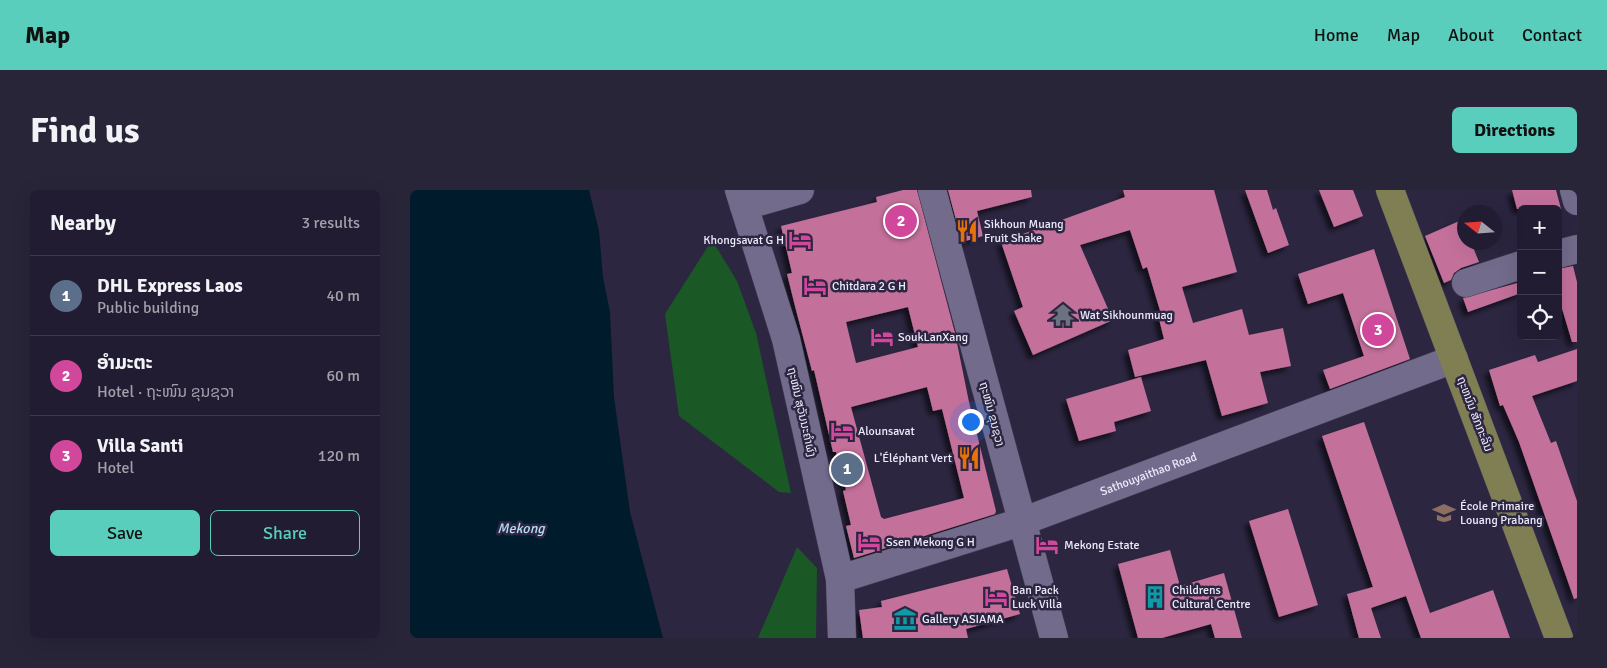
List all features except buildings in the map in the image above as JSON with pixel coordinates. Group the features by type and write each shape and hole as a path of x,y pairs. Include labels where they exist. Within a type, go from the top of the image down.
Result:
{"main road":[{"name":"ຖະຫນົນ ສັກກະລິນ","path":"1390,190 1447,289 1454,359 1559,638"}],"street":[{"path":"742,198 800,190"},
{"name":"ຖະໜົນ ຂຸນຊວາ","path":"932,190 1054,638"},
{"path":"1574,190 1577,202"},
{"name":"ຖະໜົນ ສຸວັນນະຄໍາຜົງ","path":"742,198 786,339 840,579 842,638"},
{"path":"1562,253 1577,249"},
{"path":"1447,289 1517,266"},
{"name":"Sathouyaithao Road","path":"840,579 1021,522 1454,359"}],"green space":[{"path":"712,240 737,281 756,333 791,493 779,492 679,416 665,314"},
{"path":"797,547 817,568 816,638 758,638"}],"water":[{"name":"Mekong","path":"410,190 589,190 599,231 603,277 610,312 614,397 630,512 663,638 410,638"}],"place":[{"name":"ອຳມະຕະ","path":"901,221"},
{"name":"Sikhoun Muang Fruit Shake","path":"967,231"},
{"name":"Khongsavat G H","path":"800,240"},
{"name":"Chitdara 2 G H","path":"815,286"},
{"name":"Wat Sikhounmuag","path":"1063,315"},
{"name":"Villa Santi","path":"1378,330"},
{"name":"SoukLanXang","path":"882,337"},
{"name":"Alounsavat","path":"842,431"},
{"name":"L'Éléphant Vert","path":"969,458"},
{"name":"DHL Express Laos","path":"847,469"},
{"name":"École Primaire Louang Prabang","path":"1444,513"},
{"name":"Ssen Mekong G H","path":"869,542"},
{"name":"Mekong Estate","path":"1047,545"},
{"name":"Ban Pack Luck Villa","path":"996,597"},
{"name":"Childrens Cultural Centre","path":"1155,597"},
{"name":"Gallery ASIAMA","path":"905,619"}]}
